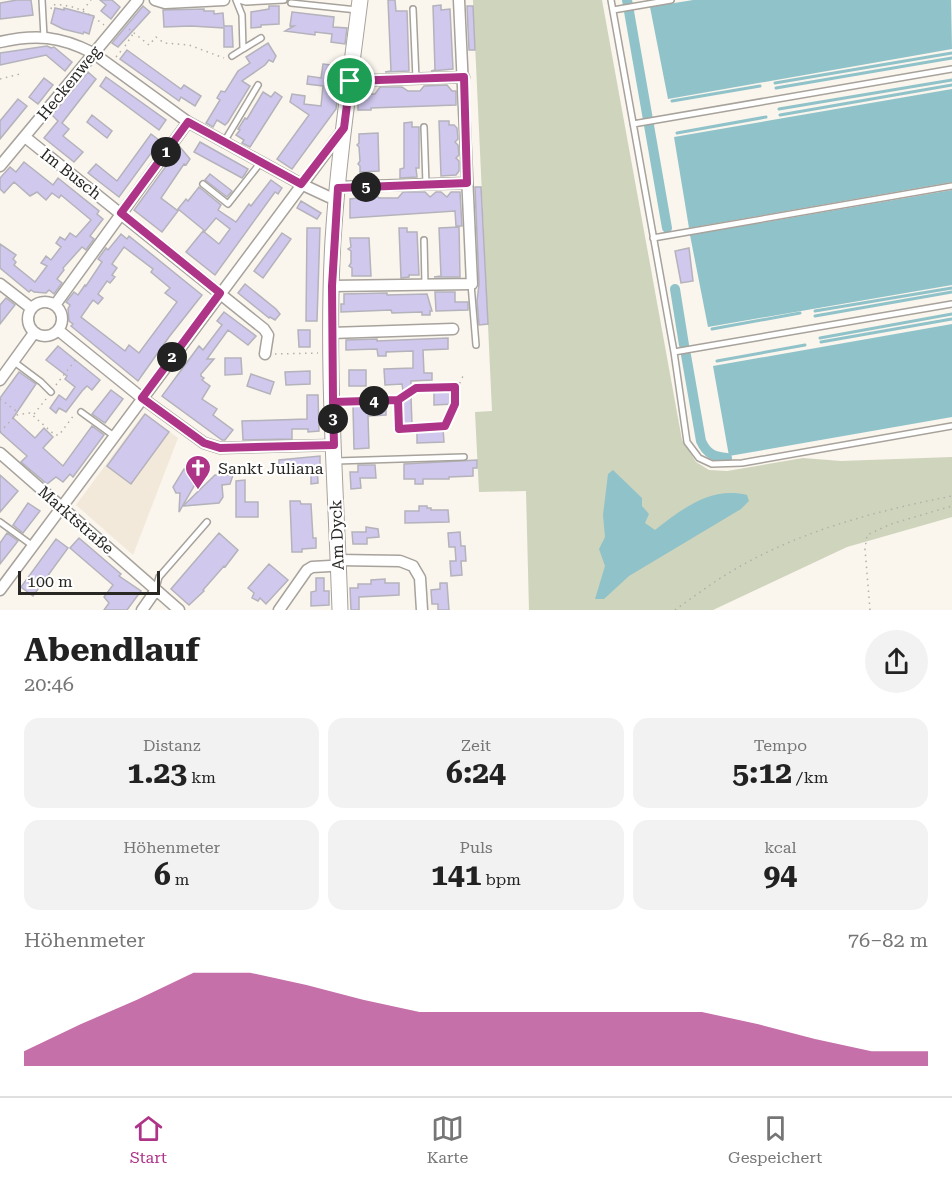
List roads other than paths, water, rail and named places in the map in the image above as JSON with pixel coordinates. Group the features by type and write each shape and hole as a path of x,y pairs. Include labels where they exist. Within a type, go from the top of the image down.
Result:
{"main road":[{"name":"Am Dyck","path":"340,610 334,563 332,286 344,128 359,5"}],"street":[{"name":"Heckenweg","path":"0,166 138,0"},
{"path":"155,0 165,3 224,0"},
{"path":"332,286 471,284 459,0"},
{"path":"0,42 18,38 44,37 60,39 93,53 188,122 329,197 338,193 426,184 467,183"},
{"path":"350,81 464,77"},
{"path":"55,305 188,122"},
{"path":"0,590 344,128"},
{"name":"Im Busch","path":"25,137 264,328 268,335 266,354"},
{"path":"0,284 31,308"},
{"path":"42,302 55,305 62,316 62,323 57,330 47,336 34,333 27,322 31,308 42,302"},
{"path":"331,333 453,329"},
{"path":"57,330 142,398 204,443 220,448 334,445"},
{"path":"0,380 34,333"},
{"name":"Marktstraße","path":"0,453 179,610"},
{"path":"279,610 307,570 312,567 334,563 400,561 413,566 420,578 422,610"},
{"path":"141,610 156,590"}],"lane":[{"path":"42,0 44,37"},
{"path":"237,0 246,2 284,0"},
{"path":"237,0 242,15 243,49"},
{"path":"611,0 674,352 687,442 699,458 712,464 742,463 952,426"},
{"path":"613,10 670,0"},
{"name":"Am Dyck","path":"291,3 359,5"},
{"path":"413,9 416,79"},
{"path":"232,56 261,38"},
{"path":"633,124 952,69"},
{"path":"224,142 258,86"},
{"path":"424,127 426,184"},
{"path":"203,184 228,204 261,162"},
{"path":"653,238 952,186"},
{"path":"424,240 425,285"},
{"path":"471,284 476,345"},
{"path":"674,352 952,304"},
{"path":"13,362 42,382 51,392"},
{"path":"333,402 398,400 416,388 430,388"},
{"path":"398,400 399,429"},
{"path":"81,412 114,436"},
{"path":"335,461 464,457"},
{"path":"0,522 33,546"},
{"path":"156,590 159,577 207,522"}],"water":[{"path":"693,0 951,0 952,49 668,99 650,7"},
{"path":"952,89 952,182 689,228 674,137"},
{"path":"952,190 952,285 708,327 690,235"},
{"path":"952,324 952,417 729,456 713,366"},
{"path":"613,470 642,498 642,506 649,514 645,523 655,530 686,507 709,497 734,493 747,495 749,501 741,509 629,576 604,599 595,599 605,566 599,549 605,537 603,515 608,474"}],"waterway":[{"path":"627,0 667,228"},
{"path":"775,83 952,53"},
{"path":"776,88 952,58"},
{"path":"779,109 952,80"},
{"path":"780,115 952,85"},
{"path":"672,101 760,86"},
{"path":"677,133 766,117"},
{"path":"815,311 952,288"},
{"path":"675,289 684,345"},
{"path":"815,316 952,292"},
{"path":"712,329 800,313"},
{"path":"820,338 952,314"},
{"path":"821,342 952,319"},
{"path":"717,361 805,345"},
{"path":"686,355 701,441 711,454 727,458"}],"place":[{"name":"Sankt Juliana","path":"198,491"}]}
